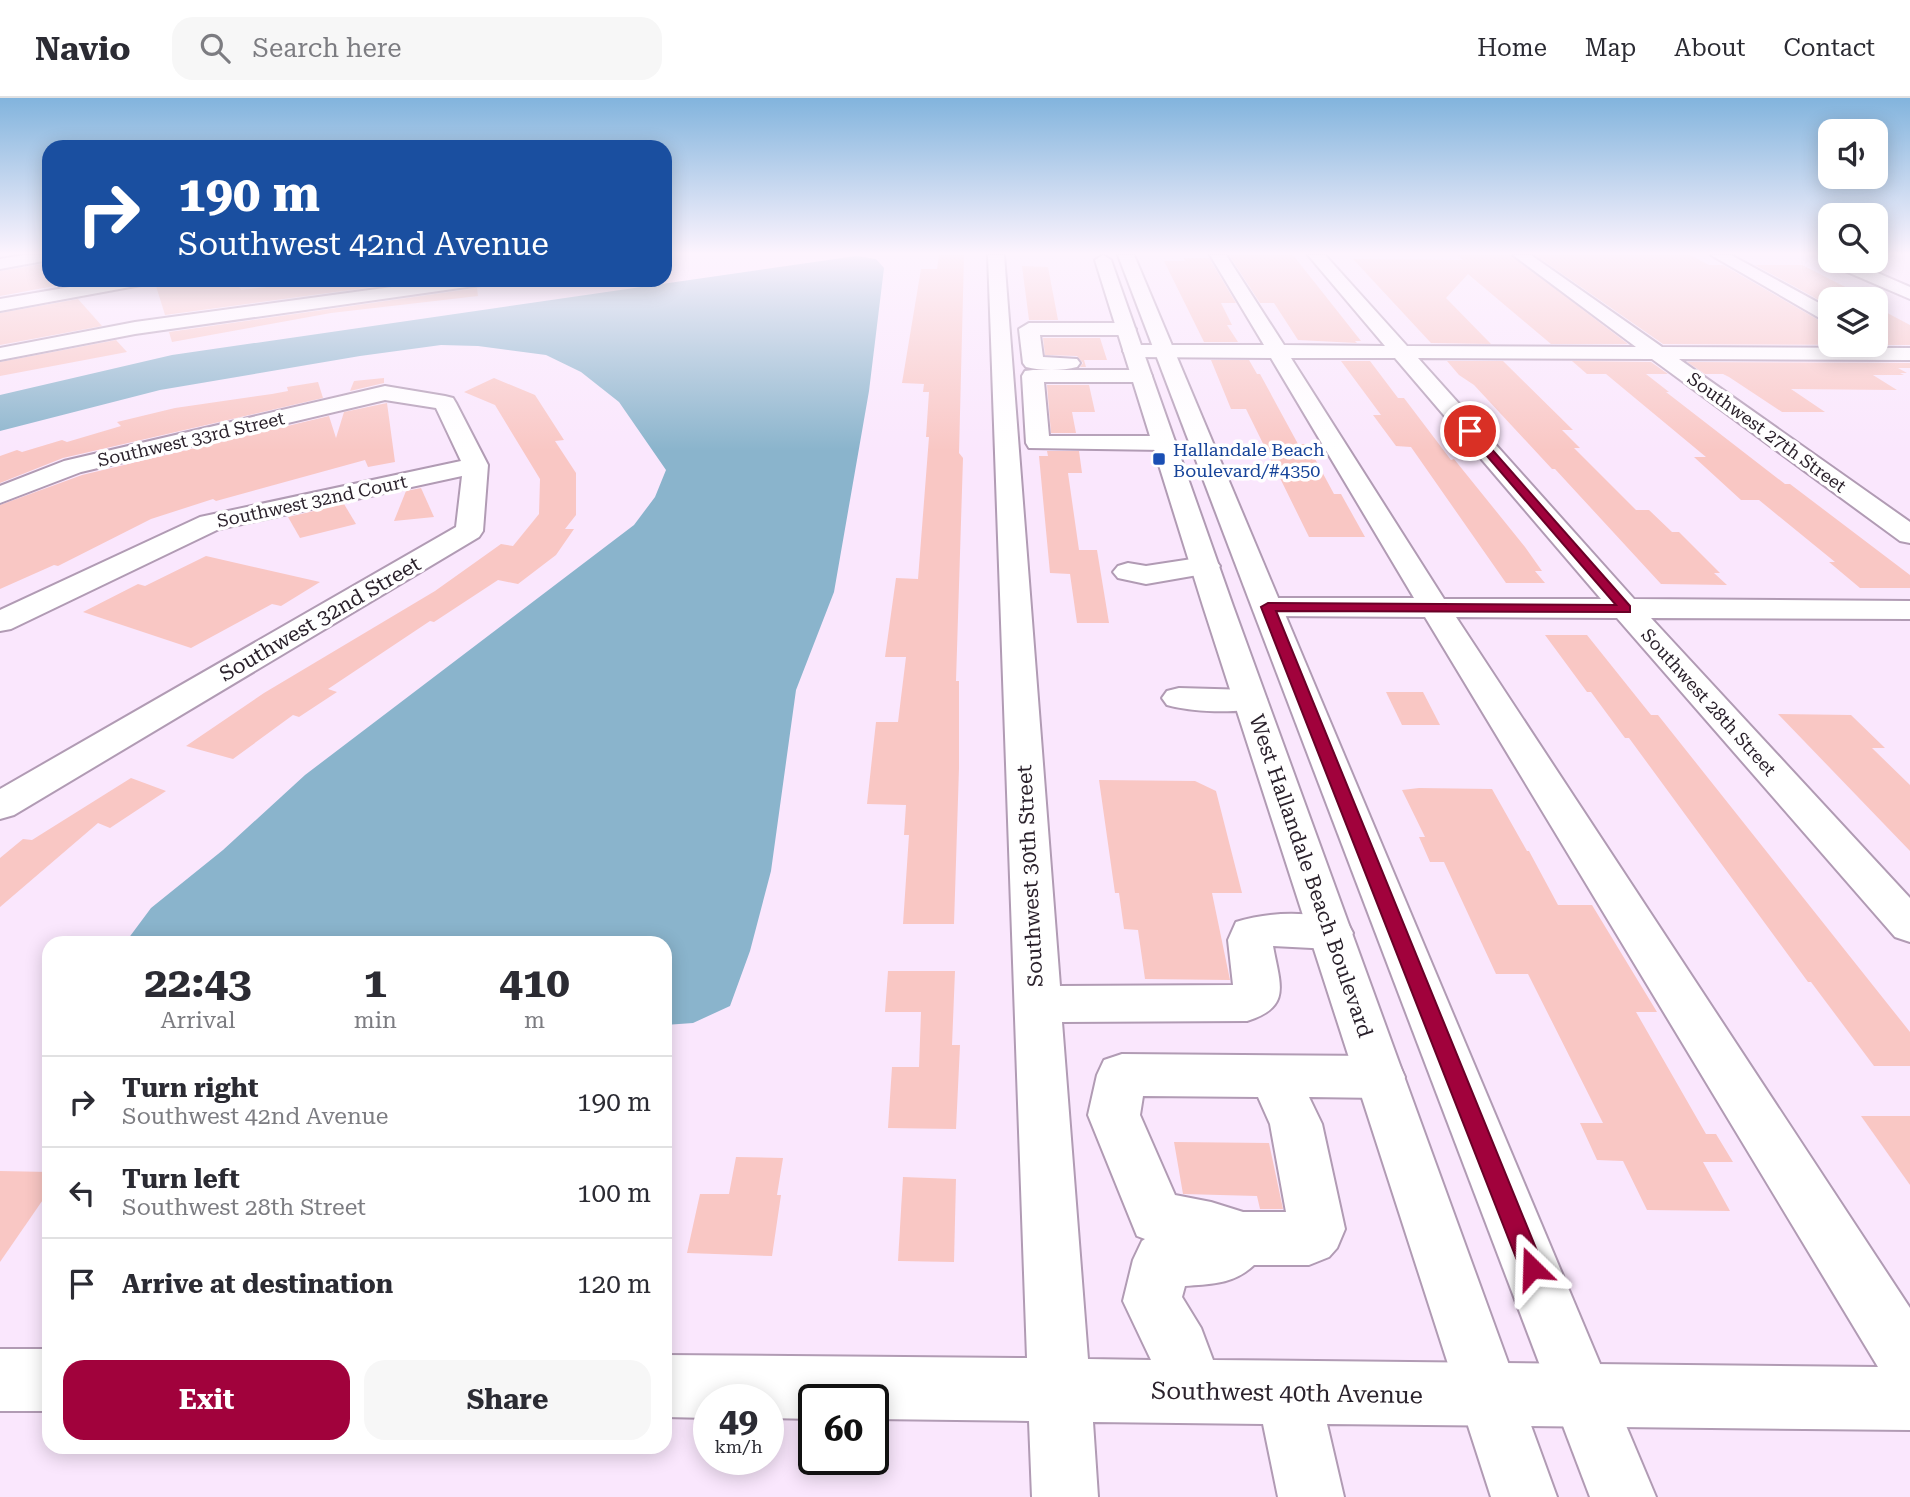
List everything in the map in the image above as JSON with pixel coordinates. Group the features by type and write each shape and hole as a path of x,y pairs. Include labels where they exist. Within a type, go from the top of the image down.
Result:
{"street":[{"path":"129,320 135,328"},
{"path":"0,354 191,320"},
{"name":"Southwest 30th Street","path":"1000,320 1065,1497"},
{"name":"West Hallandale Beach Boulevard","path":"1123,320 1268,607 1623,1497"},
{"name":"West Hallandale Beach Boulevard","path":"1136,320 1166,451 1524,1497"},
{"path":"1258,320 1435,608 1910,1363"},
{"name":"Southwest 28th Street","path":"1373,320 1626,609 1910,926"},
{"name":"Southwest 27th Street","path":"1612,320 1910,535"},
{"path":"1126,330 1028,329 1033,363 1278,352 1907,356"},
{"path":"1888,346 1907,356"},
{"path":"1144,360 1033,376 1038,443 1166,451"},
{"name":"Southwest 33rd Street","path":"0,495 73,466 385,393 445,403 476,465"},
{"path":"1103,461 1114,457 1166,451"},
{"name":"Southwest 32nd Court","path":"0,622 210,523 476,465"},
{"name":"Southwest 32nd Street","path":"0,806 469,531 476,465"},
{"path":"1128,572 1146,575 1205,566 1246,596 1268,607 1910,610"},
{"path":"1205,566 1250,618 1328,758"},
{"path":"1179,698 1250,700"},
{"path":"1037,1004 1247,1003 1258,995 1259,987 1250,940 1252,933 1267,930 1331,933"},
{"path":"1273,1076 1296,1124 1317,1229 1308,1238 1243,1239 1211,1228 1157,1218 1114,1115 1122,1075 1273,1076 1380,1077"},
{"path":"1192,1392 1180,1350 1152,1300 1162,1260 1223,1255 1243,1239"},
{"path":"0,1380 42,1380"},
{"name":"Southwest 40th Avenue","path":"672,1386 1910,1399"},
{"path":"1288,1393 1311,1497"}],"water":[{"path":"412,320 878,320 869,391 834,592 796,690 771,871 750,951 730,1006 693,1023 672,1024 672,936 130,936 151,908 223,850 305,775 634,525 655,497 666,470 619,402 581,372 546,355 478,346 441,345 360,356 160,390 0,431 0,395 172,355"}],"building":[{"path":"0,320 97,320 102,326 0,345"},
{"path":"251,320 291,320 172,342 169,332"},
{"path":"912,320 962,320 959,453 963,458 956,681 959,681 959,768 954,924 903,924 909,835 904,835 906,805 867,804 876,722 898,722 906,657 885,657 896,578 918,579 929,437 926,437 929,392 923,392 924,384 902,383"},
{"path":"1193,320 1230,320 1232,325 1227,325 1238,342 1204,342"},
{"path":"1285,320 1345,320 1361,341 1355,341 1357,343 1298,340"},
{"path":"1410,320 1468,320 1491,344 1431,343"},
{"path":"1523,320 1597,320 1628,344 1551,344"},
{"path":"1629,320 1818,320 1818,345 1663,344"},
{"path":"1888,320 1901,320 1910,325 1910,345 1888,345"},
{"path":"1043,338 1100,338 1107,360 1084,360 1086,367 1080,367 1083,363 1077,356 1045,355"},
{"path":"116,340 127,352 0,376 0,362"},
{"path":"1211,360 1249,360 1257,374 1260,374 1298,444 1307,444 1334,494 1341,494 1365,537 1309,537 1246,409 1231,409"},
{"path":"1341,361 1370,361 1398,398 1404,398 1451,460 1454,459 1525,547 1542,571 1535,571 1545,583 1506,583 1411,447 1396,446 1373,415 1381,415"},
{"path":"1447,361 1503,361 1573,430 1562,430 1580,448 1574,448 1636,510 1649,510 1672,532 1679,532 1720,573 1714,573 1727,585 1661,584 1555,469 1552,469 1474,385 1459,375"},
{"path":"1572,361 1651,362 1668,374 1646,374 1669,392 1666,392 1785,484 1790,484 1910,575 1910,588 1860,588 1829,562 1835,562 1759,500 1741,500 1694,457 1706,457 1606,374 1587,374"},
{"path":"1687,362 1910,363 1910,368 1898,368 1907,373 1900,373 1904,375 1873,375 1897,390 1791,389 1825,412 1782,412 1729,377 1723,374 1705,374"},
{"path":"384,378 384,383 350,391 354,381"},
{"path":"494,378 535,395 564,440 555,441 576,473 576,515 565,529 574,529 556,555 518,584 498,580 434,622 430,621 328,689 337,692 299,717 293,715 233,759 186,746 264,693 435,591 501,544 513,546 539,514 540,479 495,405 464,392"},
{"path":"318,382 323,398 63,458 0,483 0,456 17,450 22,452 62,440 67,442 121,426 117,422 175,408 272,394 288,391 287,387"},
{"path":"1047,385 1089,385 1095,412 1072,412 1076,433 1051,433"},
{"path":"387,403 395,462 368,467 365,460 216,501 213,499 151,519 58,566 54,565 0,589 0,505 82,475 329,416 336,438 344,412"},
{"path":"1047,451 1079,451 1082,473 1068,473 1079,550 1097,550 1109,623 1077,623 1070,574 1050,573 1039,456 1048,456"},
{"path":"421,488 434,517 394,521 406,491"},
{"path":"344,504 356,524 300,538 288,517"},
{"path":"206,556 320,582 281,606 272,604 191,648 83,612 138,584 145,586"},
{"path":"1545,635 1587,635 1651,715 1658,715 1910,1032 1910,1066 1874,1066 1811,982 1808,982 1629,738 1625,738 1591,692 1587,692"},
{"path":"1386,692 1423,692 1440,725 1402,725"},
{"path":"1778,714 1851,715 1885,748 1872,748 1910,785 1910,851"},
{"path":"131,778 166,791 110,828 98,823 0,907 0,858 23,839 32,840"},
{"path":"1099,780 1195,781 1216,791 1242,893 1212,893 1230,980 1145,979 1138,930 1124,929 1119,893 1115,893"},
{"path":"1492,789 1558,905 1592,905 1657,1012 1636,1012 1706,1134 1716,1134 1733,1162 1703,1162 1730,1211 1647,1210 1623,1161 1597,1160 1580,1123 1603,1123 1528,974 1496,974 1444,862 1430,862 1419,837 1425,837 1402,790"},
{"path":"888,971 955,971 952,1045 960,1045 956,1129 888,1128 892,1067 919,1067 921,1012 885,1012"},
{"path":"1861,1116 1910,1116 1910,1185"},
{"path":"1174,1142 1269,1143 1283,1209 1260,1209 1257,1196 1183,1194"},
{"path":"736,1157 783,1158 777,1195 781,1195 772,1256 687,1253 700,1194 729,1194"},
{"path":"0,1171 42,1172 42,1201 0,1262"},
{"path":"903,1177 956,1179 954,1262 898,1261"}],"place":[{"name":"Hallandale Beach Boulevard/#4350","path":"1159,459"}],"route":[{"path":"1470,431 1626,609 1268,607 1532,1268"}]}
